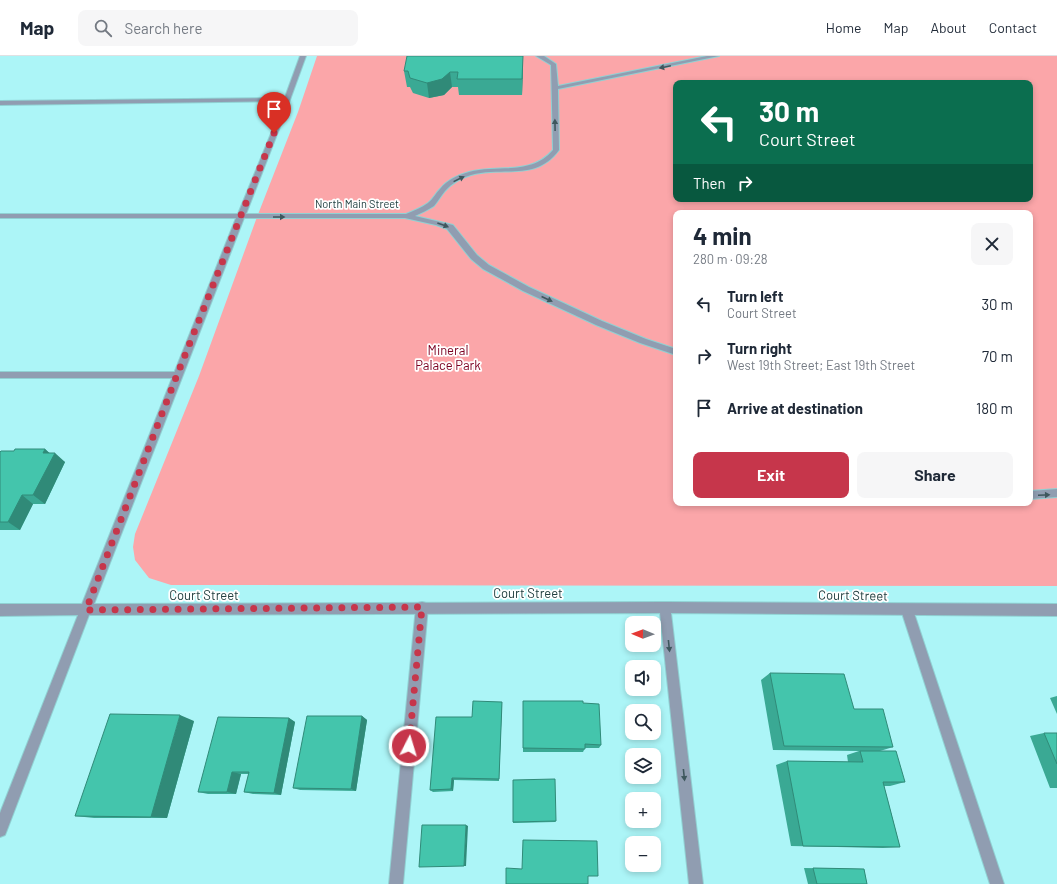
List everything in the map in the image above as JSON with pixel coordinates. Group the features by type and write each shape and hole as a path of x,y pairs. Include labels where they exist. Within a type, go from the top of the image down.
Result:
{"street":[{"path":"0,830 303,56"},
{"path":"405,216 428,207 443,188 464,176 475,172 522,169 544,162 552,157 556,150 554,65 552,62 539,56"},
{"path":"555,88 716,56"},
{"path":"0,103 287,99"},
{"name":"North Main Street","path":"0,216 405,216 438,223 450,228 486,267 526,289 606,326 673,351"},
{"path":"0,375 177,375"},
{"path":"1033,495 1057,493"},
{"path":"396,884 422,607"},
{"name":"Court Street","path":"0,610 422,607 1057,610"},
{"path":"665,607 696,884"},
{"path":"907,610 996,884"}],"green space":[{"name":"Mineral Palace Park","path":"317,56 1057,56 1057,586 171,585 149,578 135,560 133,547 135,534 199,376 257,217 298,112"}],"building":[{"path":"407,56 523,56 522,79 457,79 458,72 450,72 442,79 427,83 410,78 408,71 404,71"},
{"path":"15,449 45,449 43,453 55,453 33,495 22,495 8,522 0,522 0,452 14,451"},
{"path":"770,673 844,674 854,709 883,709 893,747 784,746"},
{"path":"473,701 502,702 499,779 452,778 451,789 430,790 436,717 472,717"},
{"path":"523,701 583,701 583,703 599,704 601,745 585,744 585,749 523,748"},
{"path":"110,714 180,715 151,817 75,816"},
{"path":"307,716 362,716 351,789 293,788"},
{"path":"218,717 289,718 274,793 244,792 249,772 232,772 227,792 198,792"},
{"path":"1044,733 1057,733 1057,764"},
{"path":"860,751 896,751 905,782 883,782 900,847 803,846 787,761 863,762"},
{"path":"555,779 556,821 513,822 513,780"},
{"path":"422,825 466,825 464,866 419,867"},
{"path":"523,840 597,841 598,876 588,876 588,884 506,884 506,868 522,869"},
{"path":"813,868 864,869 867,884 817,884"}],"route":[{"path":"274,133 177,375 86,610 422,607 409,746"}]}
